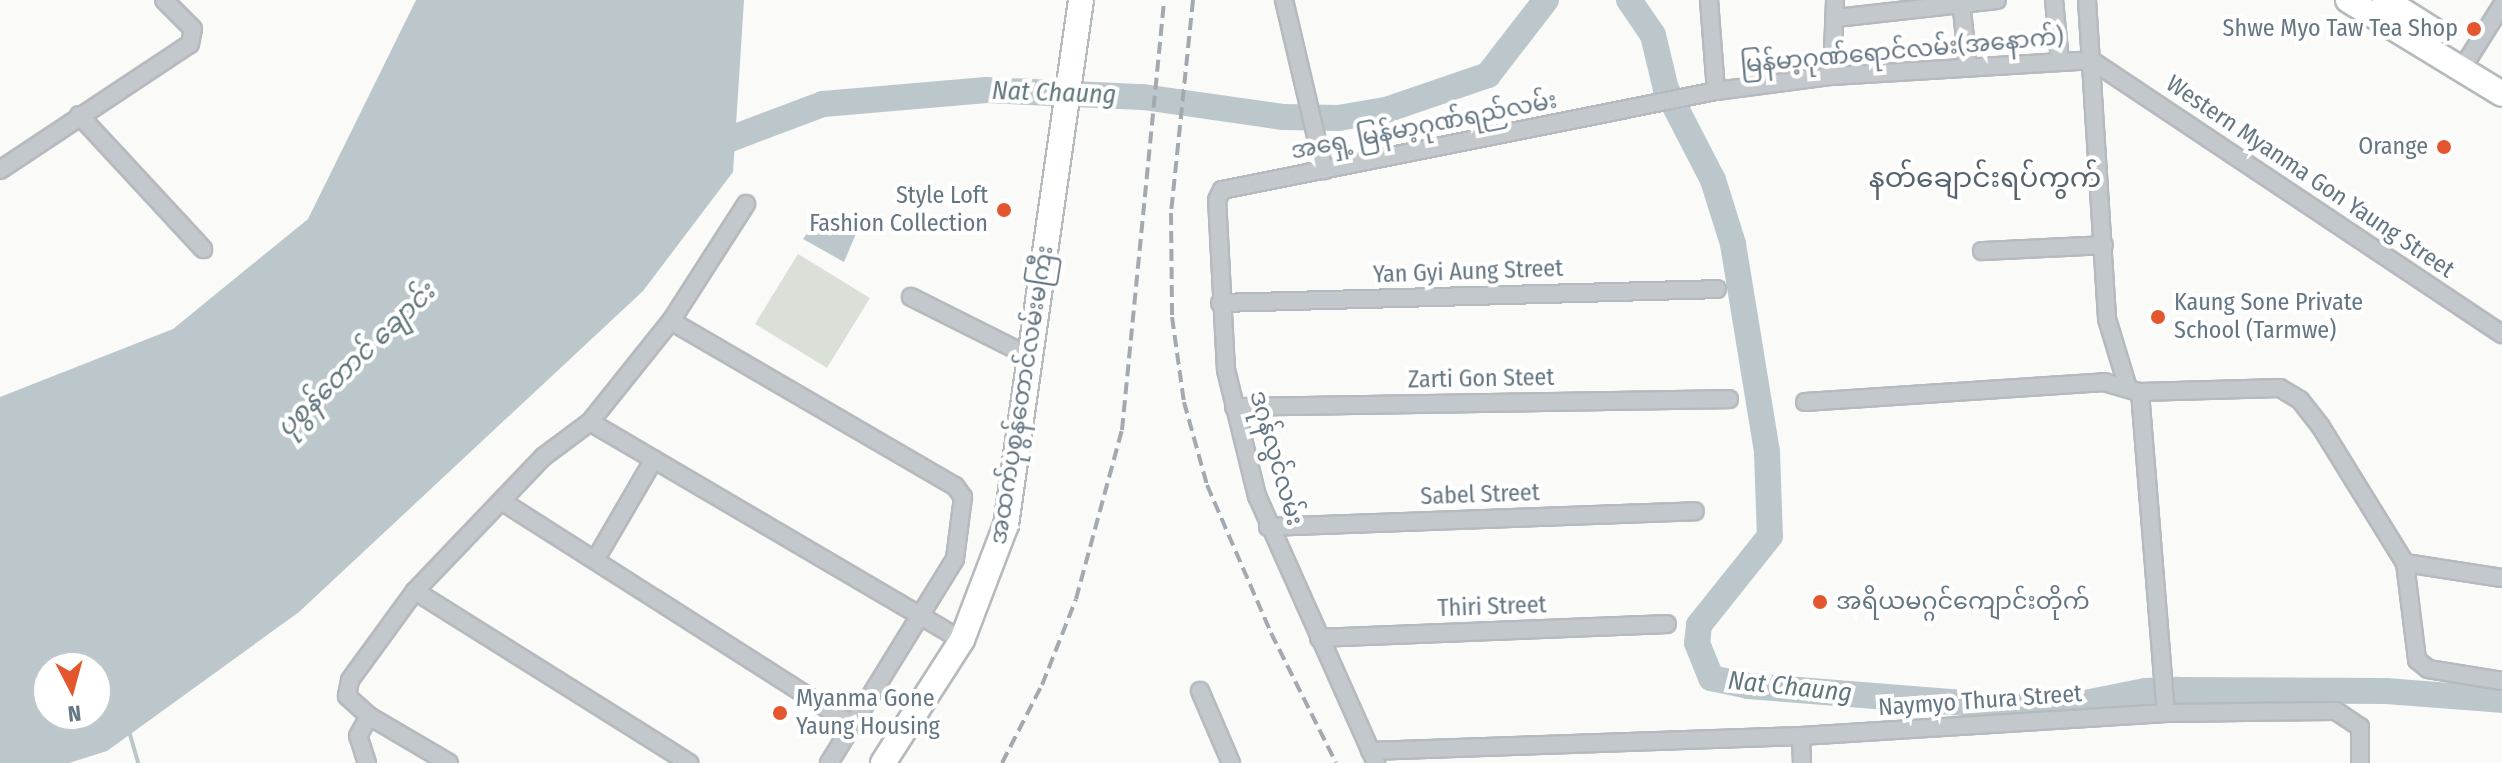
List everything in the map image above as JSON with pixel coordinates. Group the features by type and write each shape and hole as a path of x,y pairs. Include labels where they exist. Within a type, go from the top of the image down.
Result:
{"main road":[{"name":"အထက်ပုစွန်တောင်လမ်းမကြီး","path":"883,763 962,640 1006,525 1081,0"},
{"path":"2348,0 2467,60 2502,74"},
{"path":"2385,0 2467,60 2502,94"}],"street":[{"path":"0,170 190,44 193,29 164,0"},
{"path":"1284,0 1324,170"},
{"path":"1709,0 1716,91"},
{"path":"1832,76 1835,0"},
{"path":"1836,18 1997,0"},
{"path":"2054,0 2060,61"},
{"path":"2087,0 2107,319 2134,388 2165,708"},
{"path":"1961,2 1968,68"},
{"path":"2467,60 2502,5"},
{"name":"မြန်မာ့ဂုဏ်ရောင်လမ်း(အနောက်)","path":"1688,97 1832,76 2091,60"},
{"name":"Western Myanma Gon Yaung Street","path":"2091,60 2502,334"},
{"name":"အရှေ့ မြန်မာ့ဂုဏ်ရည်လမ်း","path":"1218,194 1688,97"},
{"path":"79,115 203,249"},
{"name":"ဒဂုန်လွင်လမ်း","path":"1218,194 1220,303 1234,407 1268,527 1373,757"},
{"path":"449,763 369,716 347,696 350,680 415,591 543,457 590,422 671,321 746,204"},
{"path":"1982,251 2104,245"},
{"name":"Yan Gyi Aung Street","path":"1220,303 1717,289"},
{"path":"911,297 1031,357"},
{"path":"671,321 955,486 963,497 955,559 829,763"},
{"path":"1805,402 2134,388 2264,387 2290,393 2321,427 2405,563 2414,649 2428,669 2502,681"},
{"name":"Zarti Gon Steet","path":"1234,407 1729,399"},
{"path":"590,422 962,640"},
{"path":"597,557 654,459"},
{"path":"503,502 597,557 853,725"},
{"name":"Sabel Street","path":"1268,527 1695,511"},
{"path":"2405,563 2502,578"},
{"path":"415,591 689,763"},
{"name":"Thiri Street","path":"1319,638 1667,624"},
{"path":"1200,691 1231,763"},
{"name":"Naymyo Thura Street","path":"1373,757 1801,736 2165,708 2336,711 2351,716 2360,727 2360,763"},
{"path":"367,763 358,736 369,716"},
{"path":"1801,736 1802,763"}],"shaded area":[{"path":"798,254 870,298 827,368 755,324"}],"water":[{"name":"ပုစွန်တောင် ချောင်း","path":"416,0 744,0 733,172 643,291 299,612 107,751 69,763 0,763 0,397 173,329 308,219"},
{"path":"849,214 861,222 844,262 803,239 819,217 836,226"}],"waterway":[{"name":"Nat Chaung","path":"701,150 823,104 986,90 1143,97 1284,117 1338,118 1386,110 1488,75 1546,0"},
{"name":"Nat Chaung","path":"1629,0 1653,35 1666,89 1713,180 1733,244 1767,452 1770,536 1699,625 1697,643 1711,678 1748,686 2016,707 2060,708 2145,691 2178,690 2386,691 2502,700"},
{"path":"129,731 138,763"}],"railway":[{"path":"1002,763 1042,685 1076,599 1122,430 1164,0"},
{"path":"1193,0 1171,213 1172,317 1184,402 1207,485 1271,633 1336,763"}],"place":[{"name":"Shwe Myo Taw Tea Shop","path":"2474,29"},
{"name":"Orange","path":"2444,147"},
{"name":"Style Loft Fashion Collection","path":"1004,210"},
{"name":"Kaung Sone Private School (Tarmwe)","path":"2158,317"},
{"name":"အရိယမဂ္ဂင်ကျောင်းတိုက်","path":"1820,602"},
{"name":"Myanma Gone Yaung Housing","path":"780,713"}],"district":[{"name":"နတ်ချောင်းရပ်ကွက်","path":"1985,178"}]}
